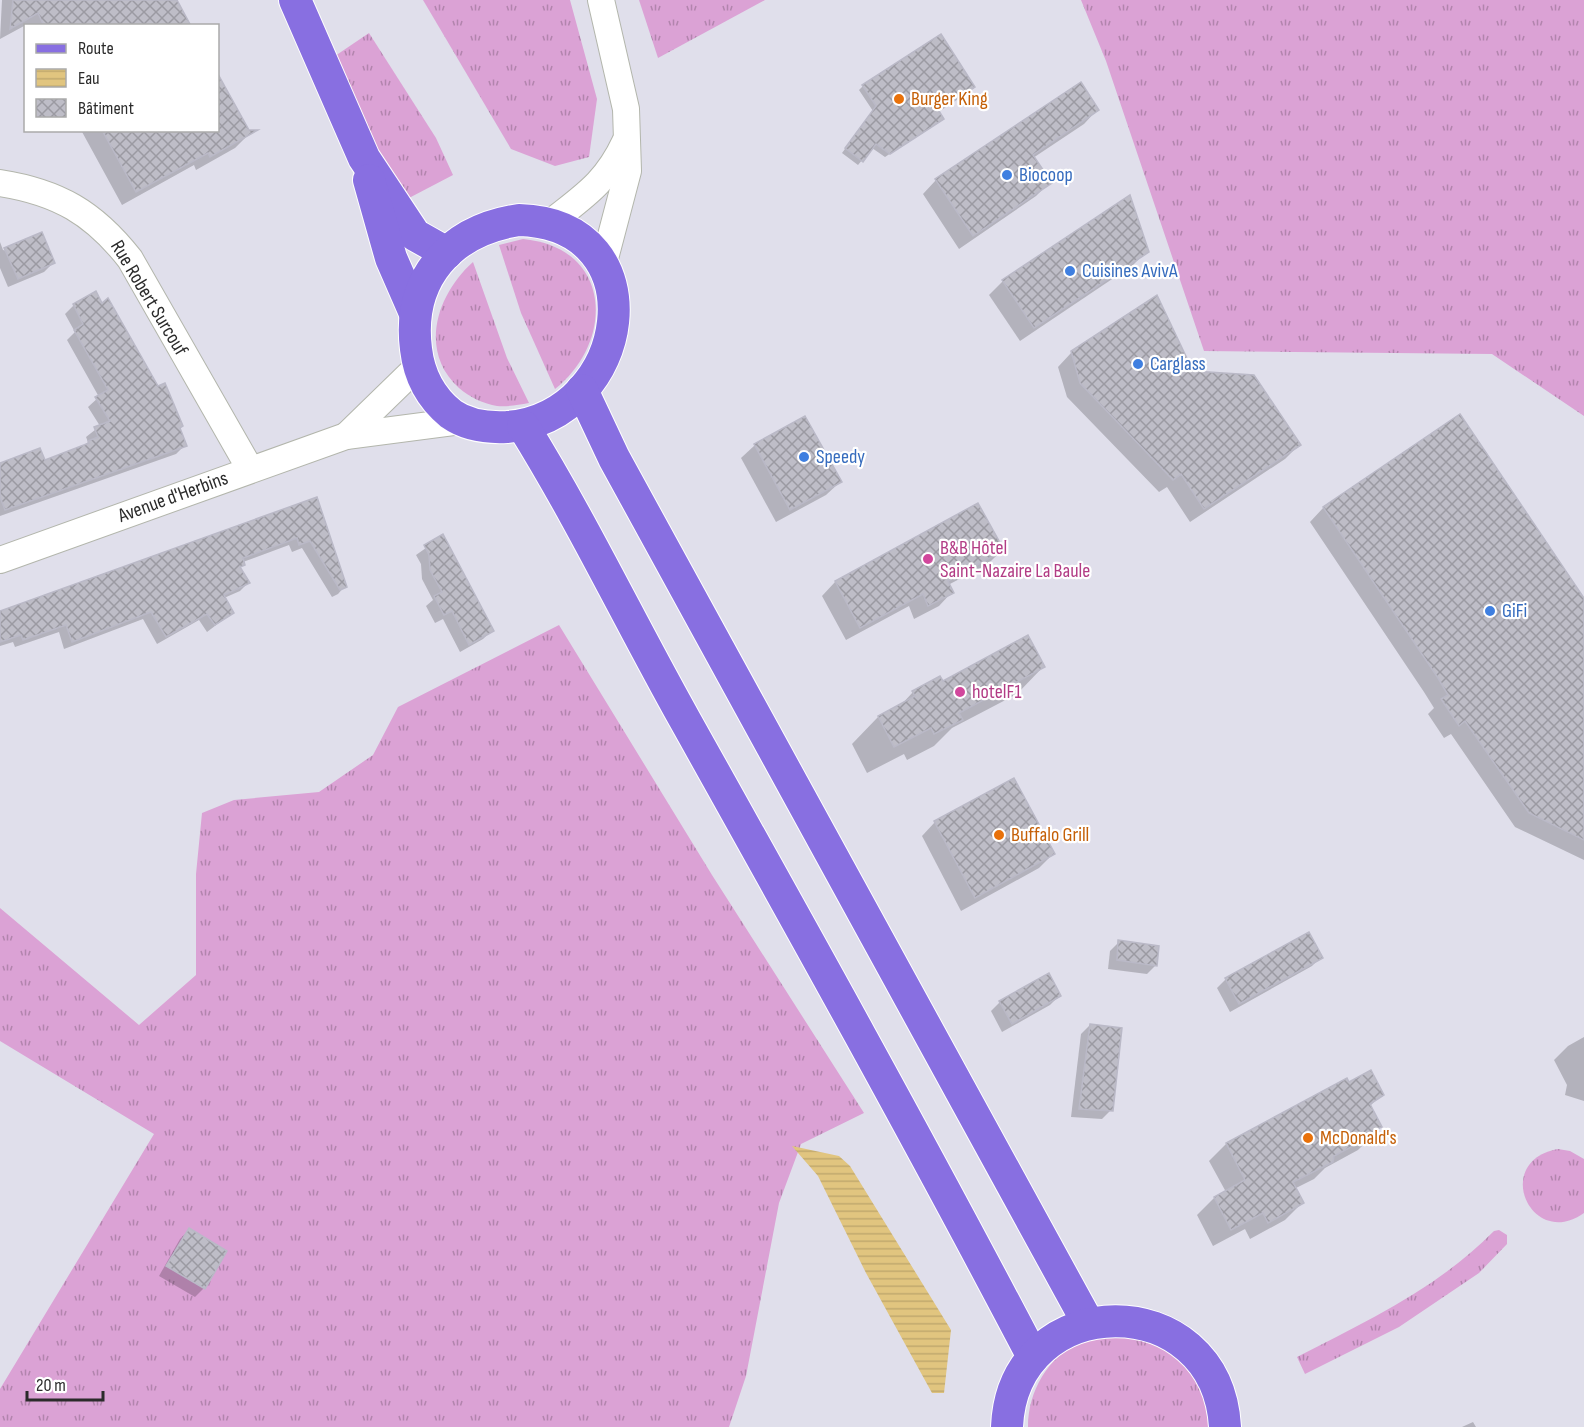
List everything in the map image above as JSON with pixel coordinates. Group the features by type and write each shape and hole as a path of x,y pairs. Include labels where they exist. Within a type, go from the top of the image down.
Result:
{"main road":[{"path":"295,0 364,158 382,232 415,313"},
{"path":"364,158 415,235 447,253"},
{"path":"519,220 550,223 578,236 603,266 614,299 613,331 606,356 582,390 552,414 523,426 478,426 461,421 443,408 432,394 418,366 414,332 415,313 425,280 447,253 470,236 500,223 519,220"},
{"path":"582,390 614,458 1088,1323"},
{"path":"523,426 561,488 683,717 795,913 1033,1357"},
{"path":"1007,1427 1008,1410 1017,1382 1033,1357 1058,1336 1088,1323 1119,1319 1137,1321 1169,1333 1189,1347 1205,1365 1217,1386 1224,1410 1225,1427"}],"street":[{"path":"600,0 621,84 627,136 628,171 603,266"},
{"path":"550,223 600,184 614,166 627,136"},
{"name":"Rue Robert Surcouf","path":"0,183 36,190 75,207 108,231 130,259 250,469"},
{"name":"Avenue d'Herbins","path":"346,436 418,366"},
{"name":"Avenue d'Herbins","path":"0,560 346,436 461,421"}],"green space":[{"path":"423,0 570,0 597,99 589,157 555,166 511,149"},
{"path":"639,0 765,0 658,58"},
{"path":"1081,0 1584,0 1584,416 1492,354 1204,351 1106,61"},
{"path":"369,33 436,138 453,175 409,198 379,153 335,56"},
{"path":"523,239 552,246 574,259 588,277 595,299 595,322 588,346 575,369 555,389 521,313 499,245"},
{"path":"473,262 507,358 529,403 497,406 477,400 459,388 446,373 439,357 436,340 437,323 442,306 460,275"},
{"path":"559,625 712,875 864,1113 801,1144 779,1203 746,1376 729,1427 0,1427 0,1389 154,1134 0,1041 0,908 139,1025 196,975 196,874 202,813 234,800 319,792 373,755 398,707"},
{"path":"1558,1149 1570,1151 1584,1159 1584,1213 1565,1222 1548,1221 1535,1213 1526,1200 1523,1185 1526,1169 1538,1157"},
{"path":"1499,1230 1507,1235 1507,1244 1479,1273 1399,1327 1305,1374 1297,1357 1401,1302 1449,1270 1494,1231"},
{"path":"1113,1333 1146,1337 1161,1343 1184,1361 1200,1384 1205,1397 1210,1427 1028,1427 1036,1388 1042,1376 1059,1356 1081,1341"}],"water":[{"path":"792,1146 839,1156 850,1166 951,1330 944,1393 932,1393 866,1273 818,1176"}],"building":[{"path":"13,0 177,0 190,24 43,24 38,13 10,29"},
{"path":"941,34 975,87 939,111 944,119 890,154 876,144 863,162 845,148 876,106 862,85"},
{"path":"219,76 249,130 258,130 210,157 208,153 136,192 103,132 219,132"},
{"path":"1081,82 1099,110 1033,155 1052,183 973,236 935,179"},
{"path":"1130,195 1149,252 1034,328 1002,280"},
{"path":"42,232 55,263 18,279 4,248"},
{"path":"96,291 102,303 108,298 158,386 165,383 183,426 180,428 187,446 5,510 0,497 0,463 40,448 45,460 89,443 88,441 98,437 94,427 110,421 95,397 108,390 74,330 83,324 73,304"},
{"path":"1157,295 1193,371 1254,375 1301,445 1204,509 1181,474 1173,480 1080,383 1071,351"},
{"path":"1460,414 1584,598 1584,840 1529,813 1465,721 1459,726 1441,699 1448,695 1438,678 1323,507"},
{"path":"805,416 842,482 790,510 754,444"},
{"path":"317,497 347,587 340,590 310,541 299,545 297,538 243,558 245,565 240,567 250,583 224,595 234,613 215,625 207,614 166,637 151,612 72,642 66,625 23,640 21,635 0,642 0,611"},
{"path":"978,503 1004,550 948,581 954,593 928,606 923,594 860,628 835,581"},
{"path":"443,534 494,631 469,645 452,611 444,615 434,596 442,592 430,570 429,555 424,545"},
{"path":"1028,635 1045,667 959,713 963,720 934,734 931,728 894,747 878,716 915,696 912,691 940,676 943,681"},
{"path":"1014,778 1055,854 975,898 934,821"},
{"path":"1309,932 1323,958 1239,1004 1225,978"},
{"path":"1118,940 1159,946 1157,966 1117,960"},
{"path":"1049,973 1061,996 1012,1024 999,1001"},
{"path":"1090,1024 1122,1028 1113,1111 1079,1109"},
{"path":"1371,1070 1384,1095 1370,1104 1382,1127 1375,1130 1377,1133 1334,1156 1333,1162 1293,1182 1304,1203 1268,1223 1263,1213 1231,1230 1214,1197 1245,1180 1226,1143 1347,1078 1349,1082"},
{"path":"189,1228 227,1251 205,1289 166,1266"}],"place":[{"name":"Burger King","path":"899,99"},
{"name":"Biocoop","path":"1007,175"},
{"name":"Cuisines AvivA","path":"1070,271"},
{"name":"Carglass","path":"1138,364"},
{"name":"Speedy","path":"804,457"},
{"name":"B&B Hôtel Saint-Nazaire La Baule","path":"928,559"},
{"name":"GiFi","path":"1490,611"},
{"name":"hotelF1","path":"960,692"},
{"name":"Buffalo Grill","path":"999,835"},
{"name":"McDonald's","path":"1308,1138"}]}
